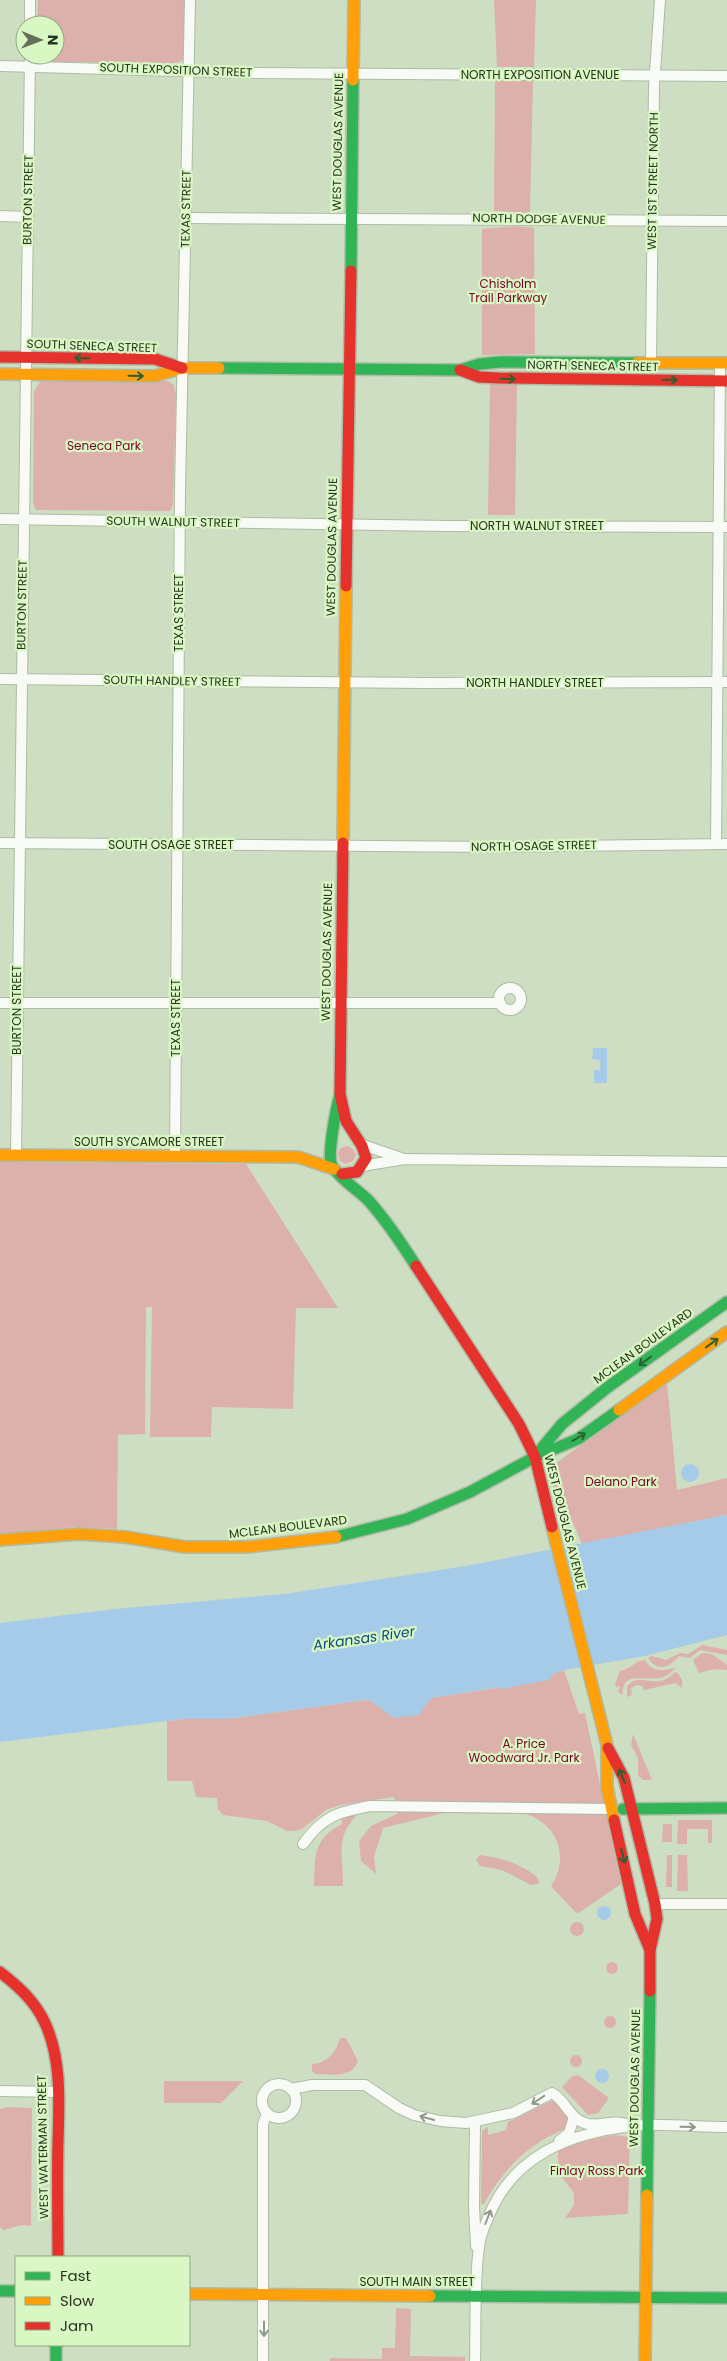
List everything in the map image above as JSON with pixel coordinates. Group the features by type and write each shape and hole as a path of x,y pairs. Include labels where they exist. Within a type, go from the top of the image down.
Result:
{"main road":[{"name":"WEST DOUGLAS AVENUE","path":"354,0 340,1094 346,1120 360,1143 365,1160 361,1167 369,1201"},
{"name":"SOUTH SENECA STREET","path":"0,357 155,359 182,368"},
{"name":"NORTH SENECA STREET","path":"348,369 460,370 480,364 500,362 724,363"},
{"name":"SOUTH SENECA STREET","path":"0,374 155,376 182,368 348,369"},
{"name":"NORTH SENECA STREET","path":"460,370 479,377 499,378 724,381"},
{"name":"WEST DOUGLAS AVENUE","path":"340,1094 335,1109 328,1158 337,1171 369,1201 402,1244 519,1424 535,1456 607,1745 624,1778 655,1904 657,1919 650,1950 645,2361"},
{"path":"331,1145 344,1136 360,1143"},
{"name":"SOUTH SYCAMORE STREET","path":"298,1157 331,1145"},
{"name":"SOUTH SYCAMORE STREET","path":"0,1155 298,1157 337,1171"},
{"path":"337,1171 350,1174 361,1167"},
{"name":"MCLEAN BOULEVARD","path":"535,1456 570,1418 608,1387 727,1302"},
{"name":"MCLEAN BOULEVARD","path":"0,1540 96,1534 185,1547 247,1547 338,1536 407,1519 470,1492 535,1456 578,1439 727,1332"},
{"name":"WEST DOUGLAS AVENUE","path":"607,1745 607,1787 635,1914 650,1950"},
{"path":"612,1809 727,1808"},
{"name":"WEST WATERMAN STREET","path":"0,1972 19,1986 35,2006 48,2029 55,2055 59,2092 58,2256"},
{"path":"0,2291 15,2291"},
{"name":"SOUTH MAIN STREET","path":"190,2294 727,2298"},
{"path":"56,2346 56,2361"}],"street":[{"path":"30,0 30,15"},
{"name":"TEXAS STREET","path":"175,1156 180,522 190,0"},
{"name":"WEST 1ST STREET NORTH","path":"651,362 652,221 660,0"},
{"name":"SOUTH EXPOSITION STREET","path":"0,66 353,74"},
{"name":"BURTON STREET","path":"16,1155 29,66"},
{"name":"NORTH EXPOSITION AVENUE","path":"353,74 727,76"},
{"path":"0,216 28,216"},
{"name":"NORTH DODGE AVENUE","path":"186,218 727,221"},
{"path":"716,844 722,682 724,363"},
{"name":"SOUTH WALNUT STREET","path":"0,519 346,523"},
{"name":"NORTH WALNUT STREET","path":"346,523 723,527"},
{"name":"SOUTH HANDLEY STREET","path":"0,679 344,682"},
{"name":"NORTH HANDLEY STREET","path":"344,682 722,682"},
{"name":"SOUTH OSAGE STREET","path":"0,843 342,846"},
{"name":"NORTH OSAGE STREET","path":"342,846 495,847 727,844"},
{"path":"0,1003 500,1003"},
{"path":"360,1143 405,1159"},
{"path":"361,1167 405,1159 727,1162"},
{"path":"303,1844 313,1830 328,1817 339,1812 370,1806 612,1809"},
{"path":"655,1904 727,1904"},
{"path":"263,2361 263,2124 267,2113 262,2101 267,2089 279,2084 291,2089 312,2085 365,2085 392,2104 414,2115 450,2123 475,2123 513,2113 552,2093 557,2095 574,2117 587,2124 618,2121 631,2126"},
{"path":"267,2113 279,2118 291,2113 296,2101 291,2089"},
{"path":"0,2091 59,2092"},
{"path":"551,2148 569,2132 574,2117"},
{"path":"475,2123 474,2207 478,2264"},
{"path":"475,2361 479,2246 485,2226 503,2188 516,2172 532,2159 551,2148 602,2130 631,2126 727,2127"}],"green space":[{"path":"38,0 185,0 184,59 177,63 65,62 65,15 37,15"},
{"path":"494,0 536,0 534,67 497,67"},
{"path":"533,79 530,213 494,211 495,80"},
{"name":"Chisholm Trail Parkway","path":"515,226 534,228 535,354 482,355 482,229"},
{"name":"Seneca Park","path":"44,380 167,381 174,385 176,394 173,505 170,511 36,510 33,503 34,392 39,383"},
{"path":"517,383 515,515 488,515 490,384"},
{"path":"348,1146 353,1149 356,1155 353,1161 346,1164 340,1161 338,1154 340,1148"},
{"path":"0,1162 246,1164 338,1308 296,1308 293,1409 212,1407 211,1437 150,1437 152,1307 146,1307 145,1434 118,1435 117,1529 73,1527 0,1536"},
{"name":"Delano Park","path":"667,1382 677,1490 727,1478 727,1515 582,1544 571,1518 561,1509 552,1482 555,1464"},
{"path":"702,1645 727,1650 727,1655 700,1650 690,1658 679,1656 672,1663 664,1667 656,1666 648,1658 652,1656 666,1660 680,1653 688,1654"},
{"path":"702,1653 712,1654 727,1665 727,1670 714,1669 699,1673 693,1660"},
{"path":"645,1660 651,1667 658,1670 675,1668 668,1675 660,1678 635,1678 628,1680 624,1685 623,1694 620,1694 618,1692 620,1686 616,1687 615,1684 620,1671"},
{"name":"A. Price Woodward Jr. Park","path":"564,1670 579,1714 585,1713 621,1884 580,1912 576,1913 551,1886 560,1864 558,1843 553,1833 546,1825 525,1814 444,1813 383,1828 374,1857 376,1874 361,1861 359,1841 371,1826 397,1814 394,1797 340,1805 326,1810 302,1829 287,1831 267,1821 223,1815 218,1809 217,1798 196,1797 192,1781 167,1781 167,1721 227,1719 366,1700 371,1701 394,1718 431,1698 501,1687 502,1689"},
{"path":"675,1672 678,1673 682,1680 682,1688 675,1683 644,1690 642,1686 637,1685 631,1688 632,1695 627,1697 627,1686 633,1681 664,1680"},
{"path":"633,1734 652,1780 643,1780 638,1775 638,1758 631,1745"},
{"path":"355,1813 356,1816 349,1824 342,1841 343,1886 314,1886 316,1857 321,1842 342,1824 342,1817"},
{"path":"678,1820 712,1820 712,1843 708,1843 708,1829 687,1829 687,1844 677,1844"},
{"path":"663,1824 672,1824 672,1842 662,1842"},
{"path":"480,1855 519,1866 538,1878 539,1884 531,1885 502,1870 480,1866 476,1860"},
{"path":"667,1855 672,1855 672,1887 666,1887"},
{"path":"678,1855 687,1855 688,1891 677,1891"},
{"path":"577,1922 582,1924 584,1929 582,1934 577,1936 572,1934 570,1929 572,1924"},
{"path":"610,1962 614,1962 618,1968 614,1974 610,1974 606,1970 606,1966"},
{"path":"610,2016 616,2022 610,2028 604,2022"},
{"path":"340,2038 346,2038 358,2061 355,2067 346,2073 334,2075 316,2074 312,2071 312,2064 327,2059 336,2048"},
{"path":"574,2055 578,2055 582,2061 578,2067 574,2067 570,2063 570,2059"},
{"path":"578,2075 609,2098 598,2113 588,2115 562,2087 572,2076"},
{"path":"164,2081 243,2081 221,2103 164,2103"},
{"path":"555,2100 569,2116 567,2128 541,2141 518,2158 491,2191 484,2204 481,2204 482,2131 488,2127 488,2135 506,2130 508,2122"},
{"path":"8,2107 32,2108 31,2226 22,2225 3,2230 0,2227 0,2109"},
{"name":"Finlay Ross Park","path":"614,2135 630,2137 628,2214 565,2218 574,2205 574,2193 558,2172 558,2150 588,2140"},
{"path":"396,2308 411,2309 410,2356 465,2357 465,2361 330,2361 330,2358 382,2359 382,2348 395,2348"}],"water":[{"path":"593,1048 607,1048 607,1083 594,1083 594,1070 600,1070 600,1060 592,1059"},
{"path":"690,1464 696,1467 699,1473 696,1479 690,1482 684,1479 681,1473 684,1467"},
{"name":"Arkansas River","path":"727,1515 727,1635 645,1656 564,1670 553,1674 549,1680 502,1689 500,1687 431,1698 419,1715 394,1718 371,1701 366,1700 227,1719 183,1719 0,1742 0,1623 115,1609 285,1594 466,1566"},
{"path":"604,1906 609,1908 611,1913 609,1918 604,1920 599,1918 597,1913 599,1908"},
{"path":"602,2069 607,2071 609,2076 607,2081 602,2083 597,2081 595,2076 597,2071"}],"traffic: fast":[{"path":"351,271 353,80"},
{"path":"219,368 460,370 480,364 500,362 637,363"},
{"path":"340,1095 331,1140 331,1163 341,1177 375,1208 394,1232 416,1266"},
{"path":"537,1454 562,1424 608,1387 727,1302"},
{"path":"336,1537 407,1519 470,1492 535,1457 578,1439 619,1410"},
{"path":"623,1809 727,1808"},
{"path":"647,2195 650,1991"},
{"path":"0,2291 15,2291"},
{"path":"430,2296 727,2298"},
{"path":"56,2346 56,2361"}],"traffic: slow":[{"path":"353,80 354,0"},
{"path":"637,363 727,363"},
{"path":"0,374 155,376 182,368 219,368"},
{"path":"343,843 346,586"},
{"path":"0,1155 298,1157 334,1169"},
{"path":"619,1410 727,1332"},
{"path":"552,1527 607,1745 607,1787 614,1820"},
{"path":"0,1540 79,1534 125,1537 185,1547 247,1547 336,1537"},
{"path":"645,2361 647,2195"},
{"path":"190,2294 430,2296"}],"traffic: jam":[{"path":"346,586 351,271"},
{"path":"0,357 155,359 182,368"},
{"path":"460,370 479,377 499,378 727,381"},
{"path":"342,1174 357,1172 366,1158 362,1146 346,1121 340,1094 343,843"},
{"path":"416,1266 519,1424 535,1457 552,1527"},
{"path":"608,1748 624,1778 655,1904 657,1919 650,1950 650,1991"},
{"path":"614,1820 635,1914 650,1950"},
{"path":"0,1972 20,1988 41,2015 54,2052 59,2097 58,2256"}]}
